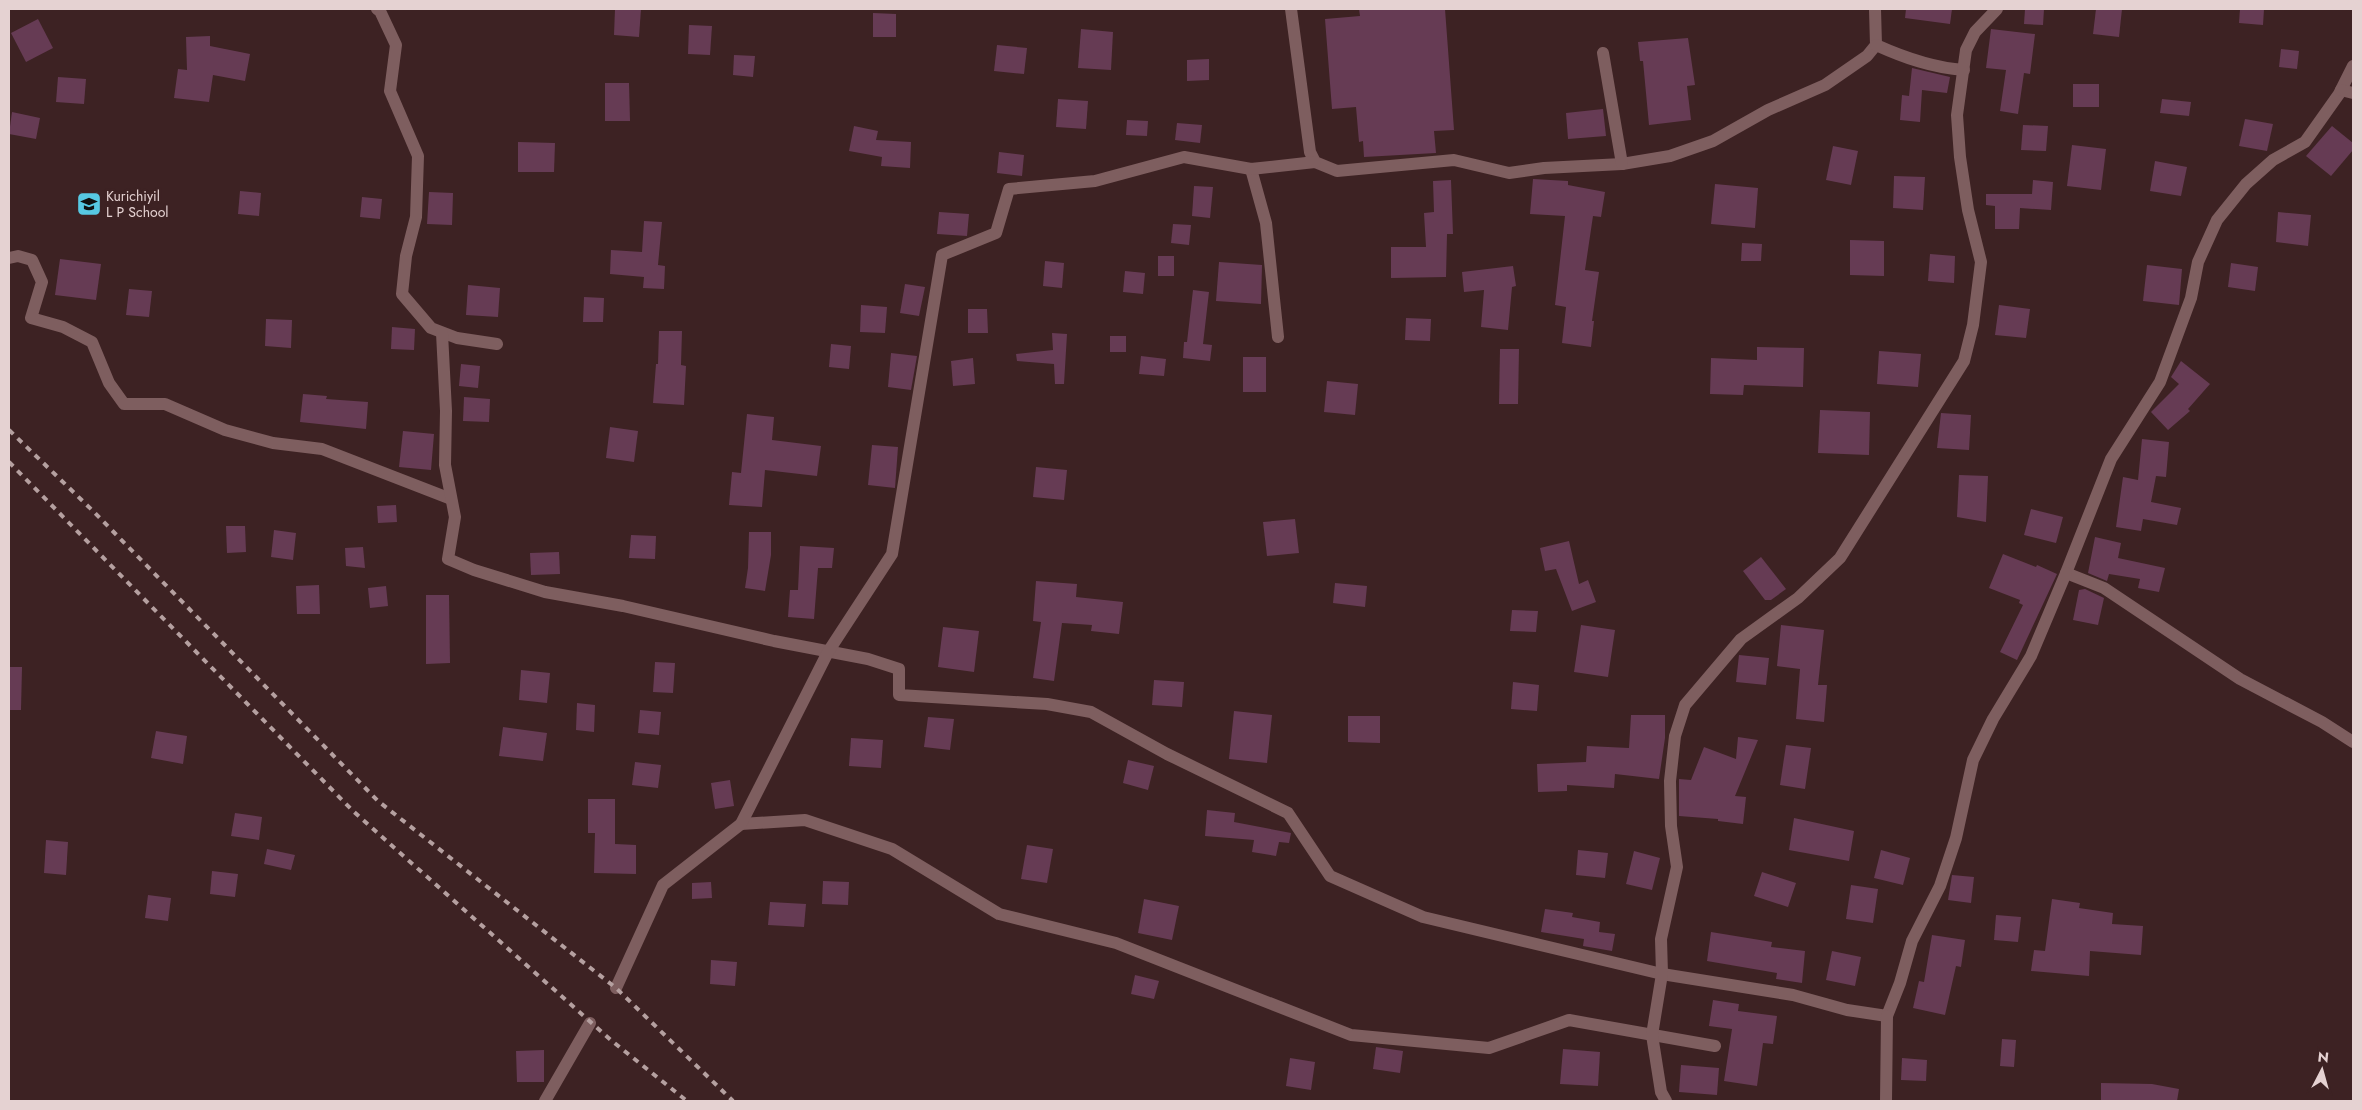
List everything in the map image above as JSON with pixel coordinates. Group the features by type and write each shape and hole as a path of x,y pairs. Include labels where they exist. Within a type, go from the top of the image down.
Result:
{"street":[{"path":"377,9 380,11 396,45 390,91 418,156 416,217 406,256 402,294 431,328 457,338 497,344"},
{"path":"1290,9 1303,114 1310,152 1315,162"},
{"path":"616,988 663,886 741,824 828,652 892,554 942,255 996,234 1009,189 1095,181 1184,157 1251,169 1315,162 1337,171 1454,160 1509,173 1544,168 1622,164 1670,156 1713,141 1768,110 1825,85 1867,56 1876,46 1875,9"},
{"path":"1666,1101 1661,1092 1652,1035 1662,974 1661,939 1678,867 1671,826 1670,781 1675,736 1685,705 1741,639 1798,598 1840,558 1964,361 1973,326 1981,262 1968,210 1960,157 1957,115 1966,50 1976,32 1996,9"},
{"path":"1876,46 1909,60 1944,69 1964,70"},
{"path":"1603,53 1622,164"},
{"path":"1886,1101 1887,1016 1900,983 1912,941 1942,878 1956,838 1973,760 1993,719 2031,656 2111,459 2160,382 2192,298 2198,262 2218,220 2246,184 2266,166 2305,142 2347,92 2353,66"},
{"path":"1251,169 1266,223 1278,336"},
{"path":"9,258 18,256 32,260 42,282 31,318 63,327 92,342 110,383 124,404 165,404 225,430 273,443 322,448 451,499"},
{"path":"442,333 446,411 445,465 455,517 448,559 474,570 545,592 623,606 899,668 899,695 1047,704 1091,712 1167,754 1288,813 1330,876 1423,917 1662,974 1793,995 1847,1010 1887,1016"},
{"path":"2066,573 2104,588 2240,679 2322,722 2353,742"},
{"path":"741,824 805,820 892,849 999,914 1116,943 1351,1035 1489,1048 1569,1020 1715,1046"},
{"path":"545,1101 590,1023"}],"building":[{"path":"615,9 641,9 639,37 614,35"},
{"path":"1359,9 1445,9 1454,130 1434,131 1436,153 1364,157 1363,141 1359,142 1356,107 1332,109 1325,19 1360,16"},
{"path":"1906,9 1952,9 1950,24 1905,18"},
{"path":"2025,9 2044,9 2043,25 2024,24"},
{"path":"2096,9 2122,9 2119,37 2093,34"},
{"path":"2240,9 2264,9 2263,25 2239,23"},
{"path":"873,13 896,14 896,37 873,37"},
{"path":"38,19 53,48 26,62 11,33"},
{"path":"689,25 712,26 710,55 688,54"},
{"path":"1081,29 1113,32 1111,70 1078,68"},
{"path":"1991,29 2035,34 2030,74 2024,73 2018,114 2000,111 2006,70 1986,68"},
{"path":"210,36 210,46 250,54 245,81 213,75 209,102 174,98 178,69 187,70 186,37"},
{"path":"1688,38 1695,85 1687,86 1691,120 1649,125 1643,61 1640,61 1638,42"},
{"path":"997,45 1027,48 1024,74 994,71"},
{"path":"2281,49 2299,51 2297,69 2279,67"},
{"path":"734,55 755,56 753,77 733,75"},
{"path":"1209,59 1209,80 1187,81 1187,60"},
{"path":"1912,68 1950,77 1947,93 1922,90 1920,122 1900,120 1902,95 1909,96"},
{"path":"58,77 86,79 84,104 56,102"},
{"path":"605,83 629,83 630,121 605,121"},
{"path":"2073,84 2099,84 2099,107 2073,107"},
{"path":"1058,99 1088,101 1086,129 1056,127"},
{"path":"2162,99 2191,102 2189,116 2160,113"},
{"path":"1603,109 1606,136 1568,139 1566,113"},
{"path":"12,112 40,118 36,139 9,134"},
{"path":"2245,119 2273,124 2267,151 2239,146"},
{"path":"1127,120 1148,121 1147,136 1126,135"},
{"path":"1177,123 1202,125 1200,143 1175,140"},
{"path":"2023,125 2048,126 2046,151 2021,150"},
{"path":"854,126 878,131 876,140 911,142 910,168 881,166 882,157 849,151"},
{"path":"2332,126 2353,143 2353,150 2331,176 2306,156"},
{"path":"518,142 555,143 554,172 518,172"},
{"path":"2072,145 2106,149 2101,190 2067,186"},
{"path":"1833,146 1858,151 1851,185 1826,180"},
{"path":"999,152 1024,155 1022,176 997,173"},
{"path":"2155,161 2187,167 2181,196 2150,191"},
{"path":"1894,176 1925,177 1923,210 1893,208"},
{"path":"1533,179 1568,181 1568,185 1605,192 1601,217 1593,216 1585,270 1599,272 1592,321 1594,321 1591,347 1562,343 1566,307 1555,305 1565,216 1530,214"},
{"path":"1451,180 1453,234 1447,234 1446,277 1391,278 1391,247 1426,247 1424,213 1434,212 1433,181"},
{"path":"2033,180 2053,182 2051,210 2020,208 2019,229 1995,229 1995,206 1986,205 1986,194 2032,194"},
{"path":"1715,184 1758,188 1755,228 1711,224"},
{"path":"1194,186 1213,187 1210,218 1192,216"},
{"path":"240,191 261,193 259,216 238,214"},
{"path":"429,192 453,193 452,225 427,224"},
{"path":"362,197 382,199 380,219 360,217"},
{"path":"939,212 969,214 967,236 937,234"},
{"path":"2278,212 2311,215 2308,246 2276,242"},
{"path":"644,221 662,222 658,265 665,266 664,289 643,288 644,277 610,274 611,250 642,252"},
{"path":"1173,224 1191,225 1189,245 1171,243"},
{"path":"1850,240 1884,241 1884,276 1850,275"},
{"path":"1742,243 1762,244 1761,261 1741,261"},
{"path":"1930,254 1955,256 1954,283 1928,281"},
{"path":"1158,256 1174,256 1174,276 1158,276"},
{"path":"60,259 101,264 96,300 55,295"},
{"path":"1045,261 1064,263 1062,288 1043,286"},
{"path":"1219,262 1262,265 1261,304 1216,301"},
{"path":"2231,263 2258,267 2255,291 2228,287"},
{"path":"2147,265 2182,269 2179,305 2143,301"},
{"path":"1513,266 1516,286 1512,287 1508,330 1481,327 1484,290 1464,292 1462,272"},
{"path":"1125,271 1145,273 1143,294 1123,292"},
{"path":"905,284 925,287 919,316 900,313"},
{"path":"468,285 500,288 498,317 466,315"},
{"path":"129,289 152,291 149,317 126,315"},
{"path":"1193,290 1209,292 1203,344 1212,345 1210,361 1183,358 1184,342 1187,342"},
{"path":"584,297 604,298 603,322 583,322"},
{"path":"861,305 887,307 885,333 860,332"},
{"path":"1999,305 2030,309 2026,338 1995,335"},
{"path":"968,309 987,309 988,333 968,333"},
{"path":"1406,318 1431,319 1430,341 1405,340"},
{"path":"266,319 292,320 291,348 265,346"},
{"path":"392,327 415,329 414,350 391,349"},
{"path":"659,331 682,331 681,365 686,366 684,405 653,403 656,364 658,364"},
{"path":"1052,333 1067,334 1064,384 1055,384 1054,364 1017,361 1016,354 1053,350"},
{"path":"1110,336 1126,336 1126,352 1110,352"},
{"path":"831,344 851,346 849,369 829,367"},
{"path":"1757,347 1804,348 1803,387 1744,385 1743,395 1710,394 1711,358 1757,360"},
{"path":"1500,349 1519,349 1518,404 1499,404"},
{"path":"1879,351 1921,354 1918,387 1877,384"},
{"path":"891,353 917,356 911,390 888,387"},
{"path":"1141,356 1166,359 1164,376 1139,374"},
{"path":"1243,357 1266,357 1266,392 1243,392"},
{"path":"973,358 975,384 953,386 951,361"},
{"path":"2181,361 2210,384 2188,409 2190,411 2168,430 2151,412 2179,384 2171,377"},
{"path":"461,364 480,366 478,388 459,386"},
{"path":"1327,381 1358,384 1355,415 1324,412"},
{"path":"303,394 327,396 326,399 368,402 366,429 300,422"},
{"path":"464,397 490,399 489,422 463,421"},
{"path":"1820,410 1870,412 1869,455 1818,453"},
{"path":"1941,413 1971,415 1969,450 1937,448"},
{"path":"747,414 774,417 772,440 821,446 817,476 765,470 762,507 729,505 732,472 741,473"},
{"path":"610,427 638,431 634,462 606,458"},
{"path":"403,431 434,434 431,470 399,467"},
{"path":"2142,439 2169,442 2166,477 2156,476 2151,502 2181,508 2177,525 2143,519 2141,531 2116,527 2123,477 2138,480"},
{"path":"872,445 898,447 895,488 868,485"},
{"path":"1036,467 1067,470 1064,500 1033,497"},
{"path":"1959,475 1988,476 1986,522 1957,517"},
{"path":"396,505 397,522 378,523 377,506"},
{"path":"2031,509 2063,517 2056,543 2024,535"},
{"path":"1295,519 1299,553 1267,556 1263,522"},
{"path":"226,526 245,526 246,552 227,553"},
{"path":"274,530 296,533 293,560 271,557"},
{"path":"749,532 771,532 771,555 765,591 745,588 748,568"},
{"path":"631,535 656,536 655,559 629,558"},
{"path":"2095,537 2121,543 2118,558 2165,568 2159,592 2138,588 2140,579 2109,574 2107,581 2088,573"},
{"path":"1569,541 1579,584 1588,580 1596,602 1572,611 1556,569 1545,571 1540,548"},
{"path":"800,546 834,548 832,568 818,568 814,619 788,617 790,590 798,590"},
{"path":"363,547 365,568 346,566 345,548"},
{"path":"559,552 560,574 531,575 530,553"},
{"path":"2003,554 2057,574 2017,660 2000,652 2023,605 2019,603 2020,600 1989,588"},
{"path":"1761,557 1786,589 1771,600 1765,600 1743,571"},
{"path":"1036,581 1077,584 1076,597 1123,602 1119,634 1091,631 1092,625 1062,623 1054,681 1033,678 1041,622 1033,621"},
{"path":"1335,583 1367,586 1365,607 1333,603"},
{"path":"319,585 320,614 297,614 296,586"},
{"path":"386,586 388,606 370,608 368,588"},
{"path":"2085,589 2104,598 2098,625 2073,620 2079,590"},
{"path":"426,595 449,595 450,663 426,664"},
{"path":"1512,610 1538,611 1536,632 1510,631"},
{"path":"1581,625 1615,630 1608,677 1574,672"},
{"path":"1781,625 1824,630 1818,685 1827,685 1824,722 1796,719 1800,669 1777,666"},
{"path":"943,627 979,631 974,672 938,667"},
{"path":"1739,655 1769,658 1766,685 1736,682"},
{"path":"655,662 675,663 673,693 653,692"},
{"path":"9,667 22,667 21,710 9,710"},
{"path":"521,670 550,673 547,703 519,700"},
{"path":"1154,680 1184,682 1182,707 1152,705"},
{"path":"1513,682 1539,685 1537,711 1511,709"},
{"path":"577,703 595,705 594,732 576,730"},
{"path":"640,710 661,712 659,735 638,733"},
{"path":"1234,711 1272,715 1267,763 1229,759"},
{"path":"1631,715 1665,715 1665,738 1659,779 1615,774 1614,788 1567,785 1567,791 1538,792 1537,764 1586,762 1587,746 1629,748"},
{"path":"1348,716 1380,716 1380,743 1348,742"},
{"path":"928,717 954,719 950,750 924,747"},
{"path":"503,727 547,733 543,761 499,756"},
{"path":"156,731 187,736 183,764 151,758"},
{"path":"1738,737 1758,740 1735,796 1746,797 1743,824 1718,821 1718,819 1679,816 1679,779 1691,780 1704,747 1736,759"},
{"path":"851,738 883,740 881,768 849,766"},
{"path":"1786,745 1811,748 1805,789 1780,785"},
{"path":"1128,760 1154,766 1148,790 1123,783"},
{"path":"635,762 661,765 658,788 632,785"},
{"path":"730,780 734,806 715,809 711,783"},
{"path":"588,799 615,799 615,844 636,845 636,874 594,873 595,833 588,833"},
{"path":"1207,810 1235,813 1234,822 1291,833 1289,843 1279,842 1276,856 1252,852 1254,840 1205,836"},
{"path":"235,813 262,817 259,840 231,836"},
{"path":"1794,818 1854,831 1849,861 1789,850"},
{"path":"46,840 68,842 66,875 44,873"},
{"path":"1027,845 1053,849 1047,883 1021,879"},
{"path":"267,849 295,855 291,870 264,864"},
{"path":"1578,850 1608,853 1605,878 1576,875"},
{"path":"1881,850 1910,858 1903,885 1874,878"},
{"path":"1634,851 1660,858 1652,890 1626,884"},
{"path":"212,871 238,874 235,897 210,894"},
{"path":"1762,872 1796,883 1788,907 1754,896"},
{"path":"1952,875 1974,877 1971,903 1948,900"},
{"path":"823,881 849,882 848,905 822,904"},
{"path":"711,882 712,898 692,899 692,883"},
{"path":"1851,885 1878,889 1873,923 1846,919"},
{"path":"148,895 171,898 168,921 145,918"},
{"path":"1144,899 1179,906 1172,940 1138,933"},
{"path":"2052,899 2080,903 2079,908 2113,913 2112,924 2143,926 2141,955 2090,951 2089,976 2031,971 2034,950 2045,951"},
{"path":"770,902 806,904 804,927 768,925"},
{"path":"1545,909 1573,913 1572,917 1600,922 1599,932 1615,934 1612,951 1583,946 1584,939 1541,932"},
{"path":"1996,915 2021,917 2018,942 1994,940"},
{"path":"1711,932 1772,942 1771,947 1805,951 1802,983 1776,979 1777,973 1707,961"},
{"path":"1932,935 1965,940 1961,967 1956,966 1945,1015 1913,1008 1919,981 1924,982"},
{"path":"1832,951 1861,957 1855,986 1826,980"},
{"path":"711,960 737,962 735,986 710,984"},
{"path":"1135,975 1159,981 1154,999 1131,994"},
{"path":"1713,1000 1739,1004 1738,1011 1777,1016 1773,1044 1763,1043 1757,1086 1724,1081 1732,1029 1709,1026"},
{"path":"2002,1039 2016,1040 2014,1067 2000,1066"},
{"path":"1376,1047 1403,1051 1400,1073 1373,1069"},
{"path":"1563,1049 1600,1052 1598,1086 1560,1084"},
{"path":"544,1050 544,1082 517,1082 516,1051"},
{"path":"1290,1058 1315,1062 1311,1090 1286,1086"},
{"path":"1902,1058 1927,1060 1926,1081 1901,1080"},
{"path":"1681,1065 1719,1068 1717,1095 1679,1092"},
{"path":"2101,1083 2152,1084 2179,1089 2177,1101 2101,1101"}],"railway":[{"path":"9,430 92,510 378,801 616,988 733,1101"},
{"path":"9,462 354,812 612,1041 687,1101"}],"place":[{"name":"Kurichiyil L P School","path":"89,204"}]}
